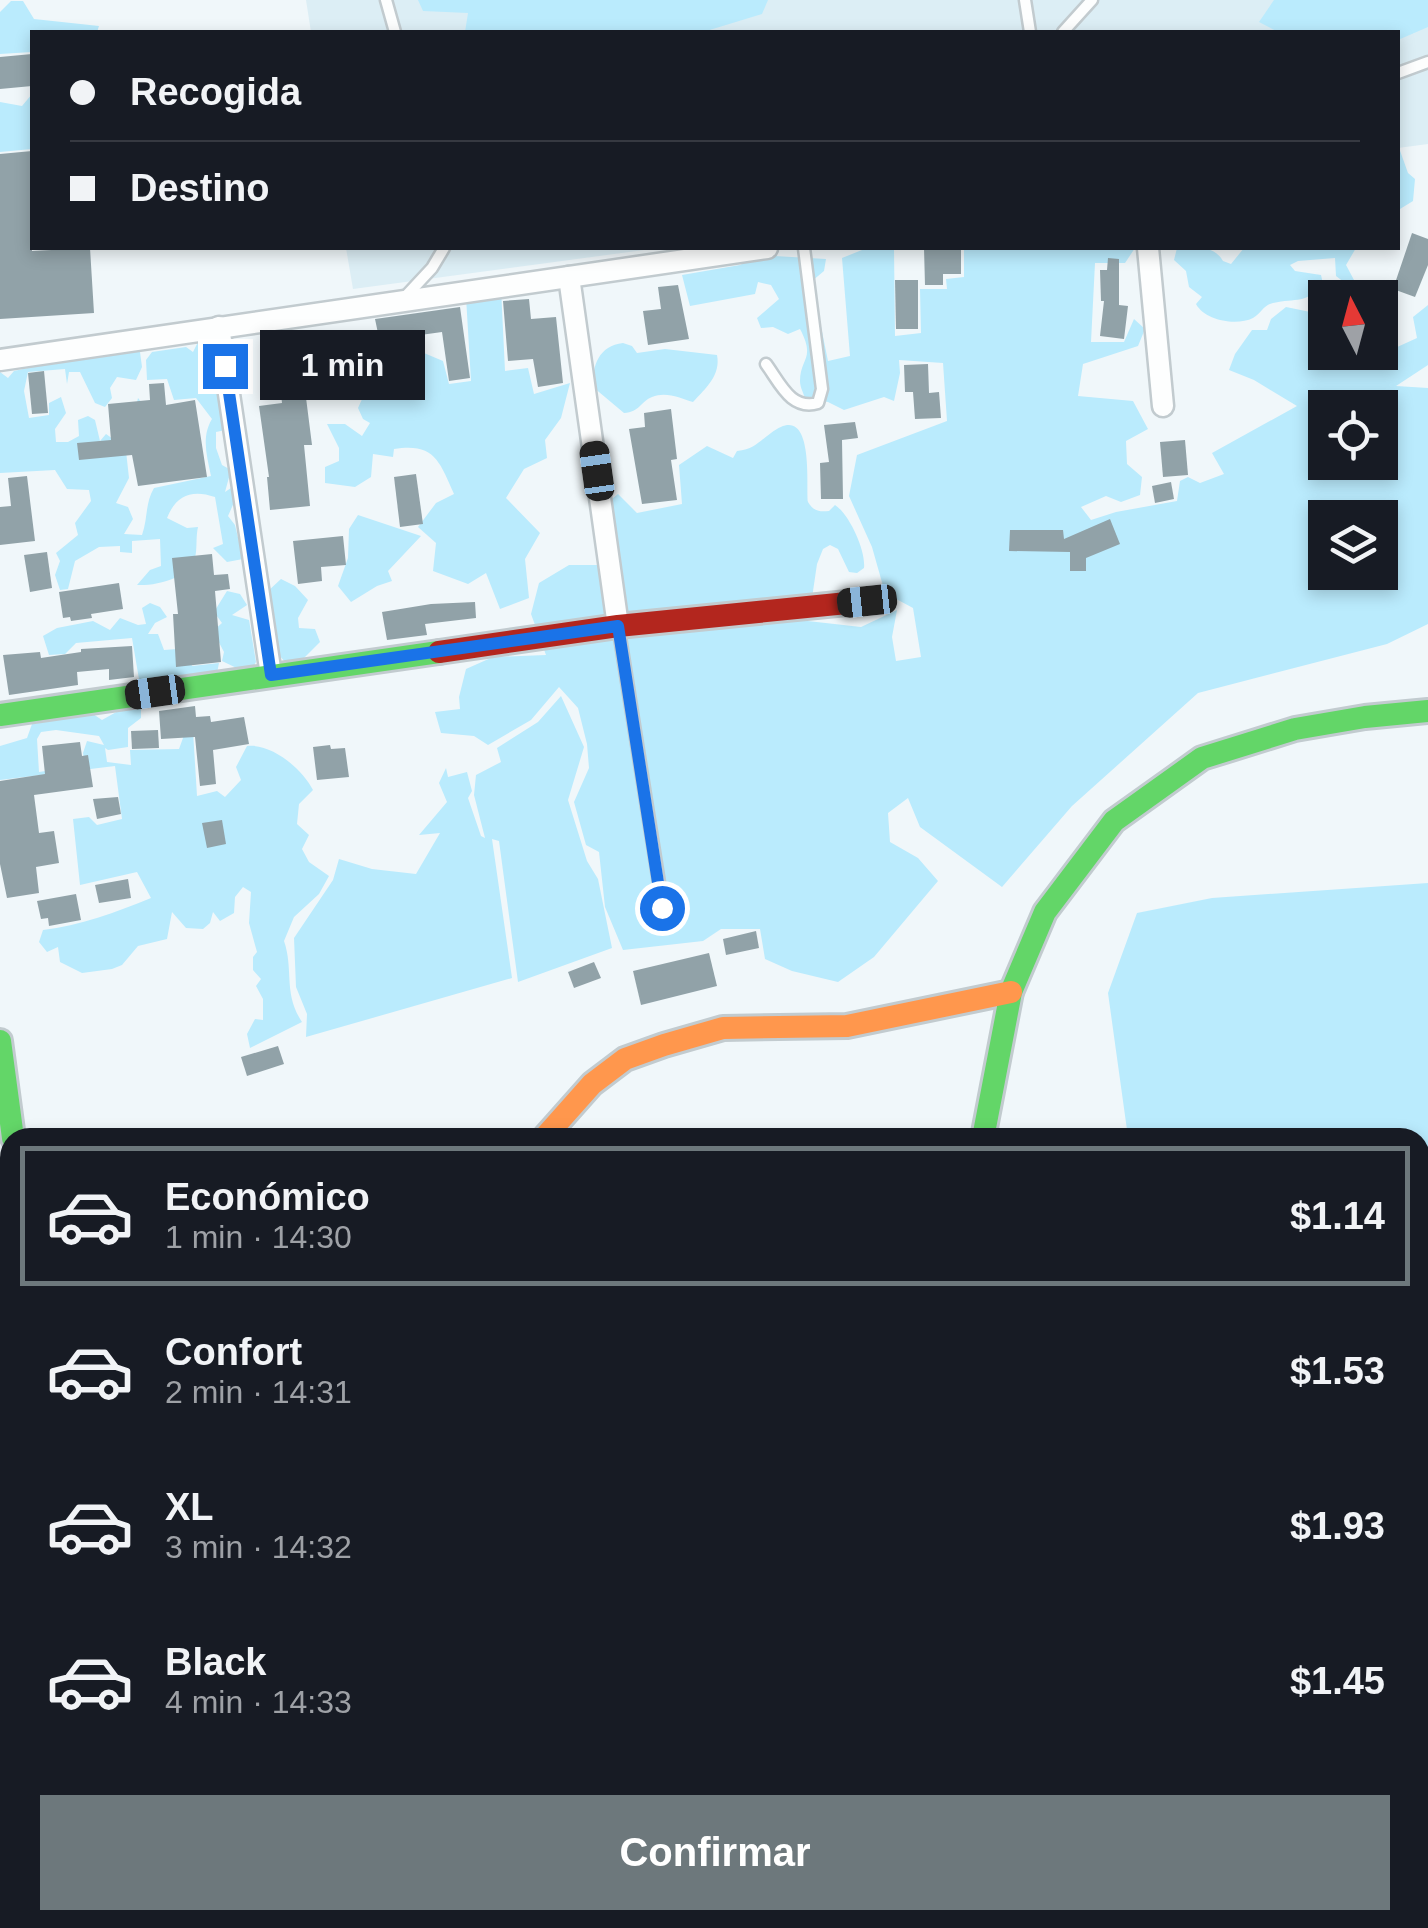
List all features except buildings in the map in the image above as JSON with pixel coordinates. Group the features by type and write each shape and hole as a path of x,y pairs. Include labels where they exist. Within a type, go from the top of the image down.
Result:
{"main road":[{"path":"0,715 618,626 867,601"},
{"path":"985,1128 1011,992 1045,912 1114,821 1202,758 1295,729 1428,711"},
{"path":"553,1128 592,1084 625,1059 664,1045 723,1028 846,1026 1011,992"},
{"path":"0,1041 12,1128"}],"street":[{"path":"0,360 754,250"},
{"path":"1148,250 1162,406"},
{"path":"569,277 618,626"},
{"path":"219,328 271,675"}],"lane":[{"path":"386,0 394,30"},
{"path":"1025,0 1030,30"},
{"path":"1065,30 1092,0"},
{"path":"1400,72 1428,62"},
{"path":"401,302 443,250"},
{"path":"766,364 794,402 806,407 818,403 822,389 804,250"},
{"path":"618,626 662,908"}],"shaded area":[{"path":"306,0 1428,0 1428,144 1400,148 1400,30 311,30"},
{"path":"418,0 768,0 762,14 710,30 465,30 468,13 423,11"},
{"path":"1274,0 1428,0 1428,27 1400,39 1400,30 1274,30 1259,22"},
{"path":"11,1 23,1 34,19 99,26 98,30 30,30 30,52 0,54 0,12"},
{"path":"30,96 30,149 0,152 0,102 22,106"},
{"path":"1400,151 1408,173 1415,179 1413,201 1400,209"},
{"path":"346,250 644,250 353,289"},
{"path":"862,250 894,250 895,336 921,333 920,289 947,289 946,279 964,277 964,250 1134,250 1125,263 1095,263 1091,342 1124,342 1134,319 1145,329 1138,346 1083,364 1078,396 1133,401 1148,429 1126,441 1127,464 1142,477 1140,495 1121,502 1106,496 1081,507 1091,520 1177,501 1180,481 1188,477 1200,483 1224,474 1212,453 1297,406 1229,370 1252,330 1267,330 1271,319 1286,307 1308,312 1308,370 1398,370 1398,347 1417,338 1413,317 1428,305 1428,365 1396,386 1428,388 1428,624 1387,644 1198,693 1072,806 1002,887 920,827 908,798 888,813 890,842 918,858 938,881 874,957 838,982 792,971 765,959 760,929 721,929 703,941 623,950 605,907 599,852 586,845 574,802 589,768 578,708 559,687 531,720 488,745 474,736 441,733 435,712 460,709 466,669 493,657 546,655 531,614 539,583 569,565 605,565 607,503 618,494 637,513 682,504 679,465 707,446 733,458 737,451 752,447 785,425 795,427 802,435 808,502 819,511 829,511 835,505 846,516 864,560 864,568 857,573 849,572 838,549 830,545 823,549 812,598 790,619 861,627 897,610 892,637 896,661 921,657 913,608 885,593 872,547 849,496 857,455 947,421 943,363 899,360 894,401 884,397 844,410 805,398 800,381 807,347 800,329 788,334 773,327 761,328 757,318 779,299 771,285 758,282 755,294 690,306 682,275 740,265 759,255 826,259 824,271 806,286 817,307 828,361 850,356 842,258"},
{"path":"1176,250 1209,250 1231,264 1242,250 1355,250 1346,265 1354,280 1336,276 1335,258 1298,261 1290,265 1295,271 1321,275 1322,280 1308,280 1308,296 1269,304 1256,316 1239,322 1222,320 1200,310 1196,304 1202,297 1189,287 1186,271 1174,260"},
{"path":"501,288 505,371 528,368 534,394 570,383 561,418 545,440 547,458 524,469 506,498 540,533 525,559 529,598 500,609 486,573 468,584 433,571 436,543 418,527 436,503 454,494 433,456 407,448 394,449 393,457 373,454 371,477 355,487 325,483 325,467 339,461 339,448 327,424 345,424 362,436 370,423 358,408 363,397 398,393 407,385 400,376 367,382 371,356 381,364 424,353 443,361 449,384 471,381 466,297 481,301"},
{"path":"199,340 216,340 235,428 216,432 216,448 222,465 231,470 225,492 231,488 236,498 228,516 235,525 243,559 227,562 213,548 223,544 215,497 192,494 180,499 167,518 187,528 198,527 194,561 182,574 164,582 137,585 150,570 161,566 160,539 132,541 132,553 120,552 120,546 99,547 75,561 68,589 60,590 55,575 60,561 56,553 78,535 75,523 91,501 89,490 67,489 55,470 0,473 0,372 8,378 14,371 121,347 140,352 142,367 136,380 117,377 110,388 112,398 105,407 95,403 80,372 69,372 67,384 65,369 28,372 24,391 29,418 49,415 49,403 61,397 66,413 55,429 56,442 68,442 79,436 78,420 88,416 95,420 100,441 106,434 113,439 135,411 138,398 145,407 126,451 129,478 116,503 128,507 133,519 124,534 142,535 154,488 211,476 206,440 212,419 196,398 174,400 167,379 147,380 146,360 152,352 186,347 193,352"},
{"path":"623,343 637,353 665,349 717,355 717,369 693,402 657,395 624,413 593,387 594,371 603,352"},
{"path":"358,515 421,536 388,571 392,581 351,602 338,586 348,558 349,529"},
{"path":"281,579 295,586 308,600 298,618 299,628 315,629 320,642 303,659 288,665 277,653 267,592"},
{"path":"227,591 240,594 247,605 232,615 249,620 256,662 249,674 222,661 224,652 213,631 222,623 214,612"},
{"path":"150,603 160,607 167,617 155,623 148,634 158,634 164,650 177,649 189,655 192,666 219,663 215,683 140,685 132,638 76,643 65,654 49,655 43,636 57,628 93,621 110,630 120,618 146,624 142,608"},
{"path":"561,696 584,747 568,800 587,861 598,879 612,948 518,982 499,841 492,839 512,978 306,1037 307,1014 296,987 294,938 333,880 339,859 372,869 416,874 440,833 419,835 447,802 439,783 446,768 448,777 467,772 472,791 468,798 485,838 474,795 476,775 501,762 497,748 538,722"},
{"path":"127,706 141,708 141,718 128,728 128,747 105,748 107,762 131,765 130,750 179,749 183,738 181,726 193,731 197,796 217,791 225,797 241,780 236,767 247,746 276,753 308,782 313,790 299,804 297,824 309,835 302,849 309,862 329,876 319,894 294,917 284,941 293,1001 302,1022 250,1048 247,1034 255,1019 263,1020 263,999 256,986 261,979 253,970 257,952 249,923 251,892 243,887 235,897 234,913 220,921 213,912 203,929 186,928 172,912 167,939 138,946 122,965 112,969 82,973 60,962 58,947 47,952 39,942 43,930 98,918 151,898 137,872 80,885 73,819 89,817 97,825 122,819 115,766 0,780 0,746 27,738 32,724 93,714 102,720","holes":["56,730 99,736 104,745 87,741 85,765 39,772 37,739 41,732"]},
{"path":"1428,883 1428,1128 1127,1128 1108,993 1137,913 1212,898"}],"traffic: fast":[{"path":"0,715 439,652"},
{"path":"985,1128 1011,992 1045,912 1114,821 1202,758 1295,729 1428,711"},
{"path":"0,1041 12,1128"}],"traffic: slow":[{"path":"553,1128 592,1084 625,1059 664,1045 723,1028 847,1026 1011,992"}],"traffic: jam":[{"path":"439,652 618,626 867,601"}],"route":[{"path":"225,366 271,675 618,626 662,908"}]}
